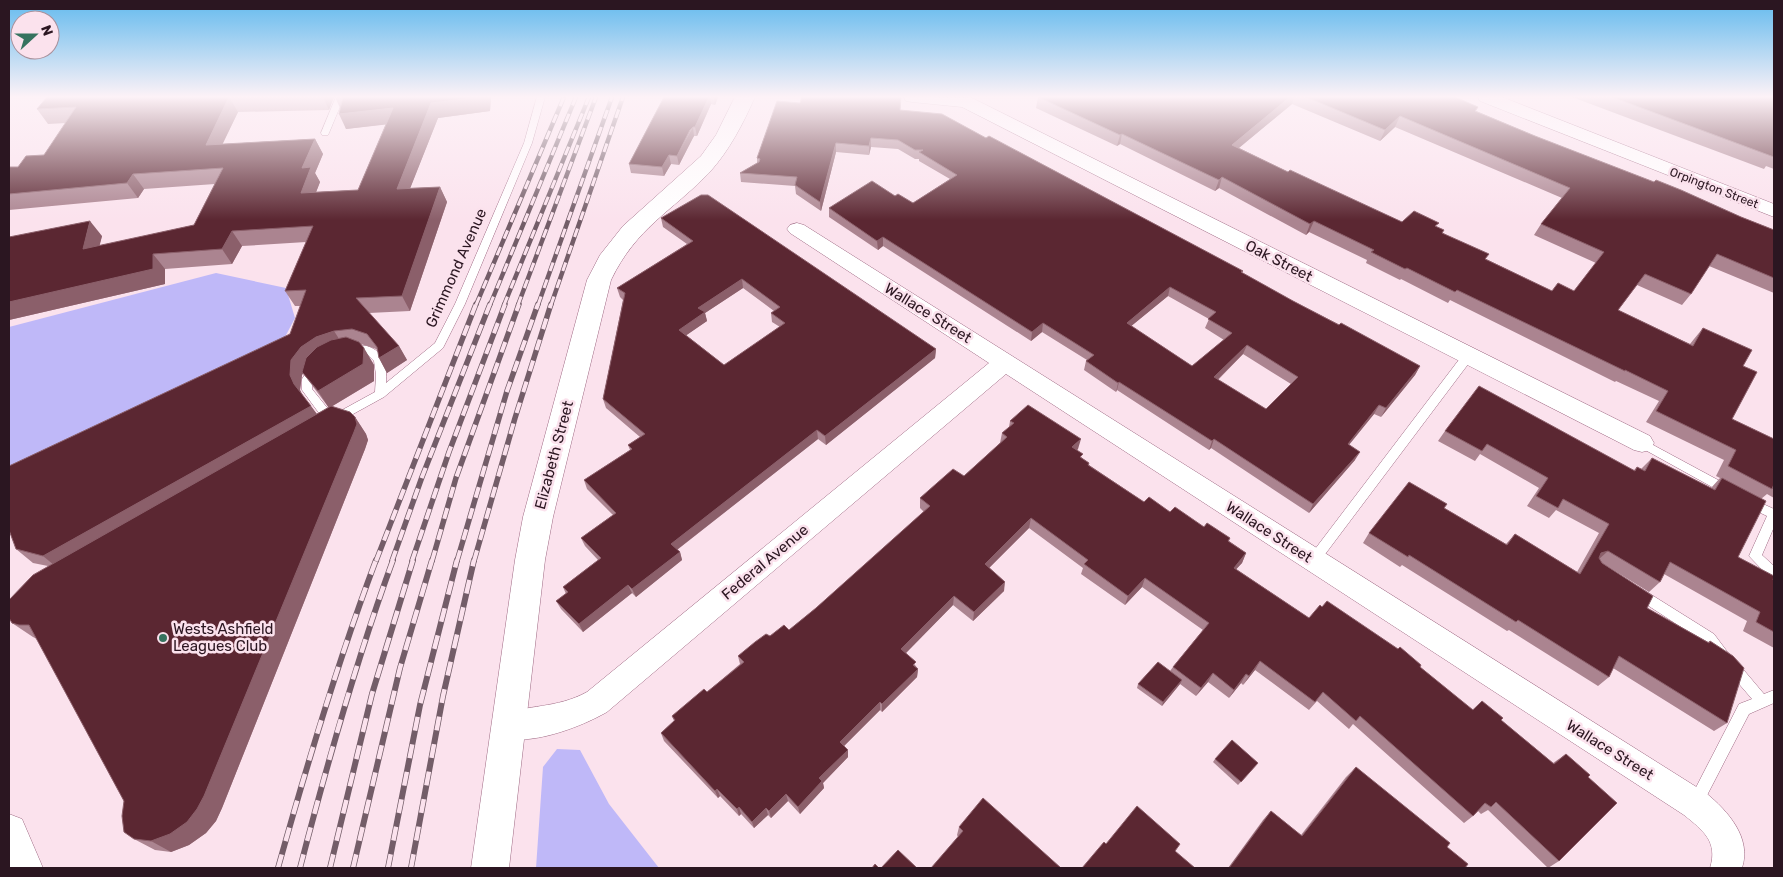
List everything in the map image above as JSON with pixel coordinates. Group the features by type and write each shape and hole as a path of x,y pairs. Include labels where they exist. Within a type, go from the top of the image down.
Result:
{"main road":[{"name":"Elizabeth Street","path":"490,868 530,560 538,517 599,280 616,246 631,229 701,168 725,138"},
{"path":"9,832 24,868"}],"street":[{"name":"Oak Street","path":"1037,138 1642,443"},
{"name":"Orpington Street","path":"1589,138 1774,211"},
{"name":"Wallace Street","path":"796,229 1695,804 1717,825 1725,836 1727,858"},
{"name":"Federal Avenue","path":"508,726 563,718 581,713 597,702 1005,362"}],"lane":[{"name":"Grimmond Avenue","path":"327,423 380,394 439,344 460,304 529,138"},
{"path":"340,352 350,348 365,348 376,356 382,366 380,394"},
{"path":"1313,561 1468,356"},
{"path":"324,361 316,366 308,379 307,390 327,423"},
{"path":"1642,443 1774,514 1755,556 1774,574"},
{"path":"1629,587 1709,638 1768,699 1744,709 1695,804"}],"shaded area":[{"path":"216,273 286,288 295,318 285,337 9,485 9,327"},
{"path":"557,749 580,750 609,804 659,868 536,868 543,767"}],"building":[{"path":"55,138 209,138 206,145 315,139 302,168 311,167 301,193 358,190 380,138 417,138 397,189 440,187 402,296 356,298 399,346 379,358 377,347 367,334 352,329 334,331 316,337 301,347 291,360 290,375 294,384 311,406 43,556 16,549 9,530 9,466 290,334 306,290 285,291 313,226 232,231 222,249 153,254 153,269 9,302 9,237 90,221 83,249 194,225 223,168 133,174 127,183 9,194 9,167 18,167 26,156 44,155"},
{"path":"643,138 686,138 677,156 669,155 662,167 629,164"},
{"path":"764,138 993,138 1243,271 1241,272 1293,301 1339,325 1341,323 1420,366 1386,408 1379,405 1348,444 1360,452 1313,504 1214,439 1212,441 1118,383 1086,361 1094,355 1043,323 1032,332 883,237 877,241 829,208 872,181 895,196 898,194 913,203 957,175 919,152 923,150 915,150 898,140 871,138 869,146 836,143 820,202 795,185 797,177 740,173 759,162 760,159 757,158","holes":["1170,287 1216,312 1208,319 1232,333 1192,366 1127,323","1247,345 1298,377 1266,409 1214,377"]},
{"path":"1130,138 1241,138 1232,145 1402,222 1414,211 1439,223 1435,226 1444,230 1442,233 1489,254 1485,259 1552,291 1558,283 1574,291 1604,252 1541,224 1570,188 1452,138 1540,138 1654,182 1656,180 1774,230 1774,278 1717,254 1691,294 1645,274 1618,310 1693,346 1703,328 1752,350 1743,366 1757,372 1732,419 1774,439 1774,484 1772,489 1728,466 1736,450 1656,411 1668,391 1457,290 1455,292 1407,268 1405,269 1371,252 1374,250 1314,221 1310,224 1222,177 1219,180"},
{"path":"1723,138 1774,138 1774,157"},
{"path":"701,195 708,195 936,349 825,436 817,430 671,544 680,552 632,589 628,585 579,624 556,601 568,592 563,587 601,558 581,538 616,513 584,480 632,449 628,445 645,434 603,399 625,293 617,288 693,241 661,218","holes":["742,279 780,307 771,313 785,323 724,365 679,330 705,312 698,308"]},
{"path":"346,337 359,342 364,348 363,364 318,391 302,372 306,358 317,347 331,340"},
{"path":"1479,386 1635,471 1637,467 1645,471 1652,458 1715,490 1722,478 1766,501 1738,557 1774,576 1774,632 1756,622 1760,612 1670,562 1660,582 1608,551 1601,553 1599,558 1602,563 1653,596 1647,608 1709,643 1710,641 1733,656 1744,668 1727,723 1619,656 1609,677 1518,620 1516,622 1409,555 1408,557 1369,533 1409,482 1447,504 1444,508 1507,545 1515,534 1580,574 1609,524 1563,499 1558,508 1536,496 1548,478 1487,444 1482,451 1445,431"},
{"path":"1028,405 1081,439 1072,447 1083,454 1080,457 1089,463 1088,465 1144,502 1149,497 1170,512 1175,507 1204,527 1207,523 1230,538 1228,541 1246,553 1234,568 1309,618 1320,605 1322,607 1327,601 1398,649 1400,647 1421,665 1420,667 1473,710 1482,701 1503,718 1501,720 1554,764 1566,754 1617,803 1559,861 1496,802 1491,807 1485,803 1473,816 1360,716 1356,721 1323,692 1315,702 1260,661 1249,676 1246,674 1234,690 1213,673 1201,688 1173,667 1209,623 1145,578 1128,596 1084,564 1088,560 1031,518 985,564 1005,582 974,612 954,596 901,649 916,662 913,665 918,669 882,704 880,702 840,742 848,750 819,778 822,781 798,807 786,794 769,811 766,808 752,822 739,807 737,809 717,789 715,791 661,733 675,720 672,716 704,689 707,692 744,662 738,656 755,642 766,634 770,636 784,625 789,630 816,608 930,506 920,498 953,469 964,476 1007,437 1002,433 1014,423 1010,421"},
{"name":"Wests Ashfield Leagues Club","path":"331,406 350,412 355,417 357,424 204,796 187,822 170,834 151,841 134,839 124,832 122,816 124,801 29,625 12,623 9,618 9,600 33,575"},
{"path":"1158,662 1182,680 1163,702 1138,684"},
{"path":"1232,740 1258,763 1241,782 1215,759"},
{"path":"1356,767 1450,843 1447,847 1468,864 1465,868 1229,868 1271,811 1302,836"},
{"path":"983,798 1061,868 931,868 963,831 959,827"},
{"path":"1137,806 1180,844 1175,851 1195,868 1082,868 1104,842 1106,844"},
{"path":"898,850 917,868 881,868"}],"railway":[{"path":"476,305 547,138"},
{"path":"490,305 559,138"},
{"path":"504,305 572,138"},
{"path":"518,305 581,138"},
{"path":"538,305 597,138"},
{"path":"551,305 609,138"},
{"path":"376,561 476,304"},
{"path":"392,561 422,477 490,304"},
{"path":"412,561 449,452 505,304"},
{"path":"432,561 456,478 519,304"},
{"path":"457,561 507,391 538,304"},
{"path":"474,561 515,418 551,304"},
{"path":"278,868 324,713 376,560"},
{"path":"300,868 343,713 393,560"},
{"path":"330,868 372,694 413,560"},
{"path":"353,868 400,668 432,560"},
{"path":"388,868 420,705 457,560"},
{"path":"411,868 443,696 474,560"}],"place":[{"name":"Wests Ashfield Leagues Club","path":"163,638"}]}
